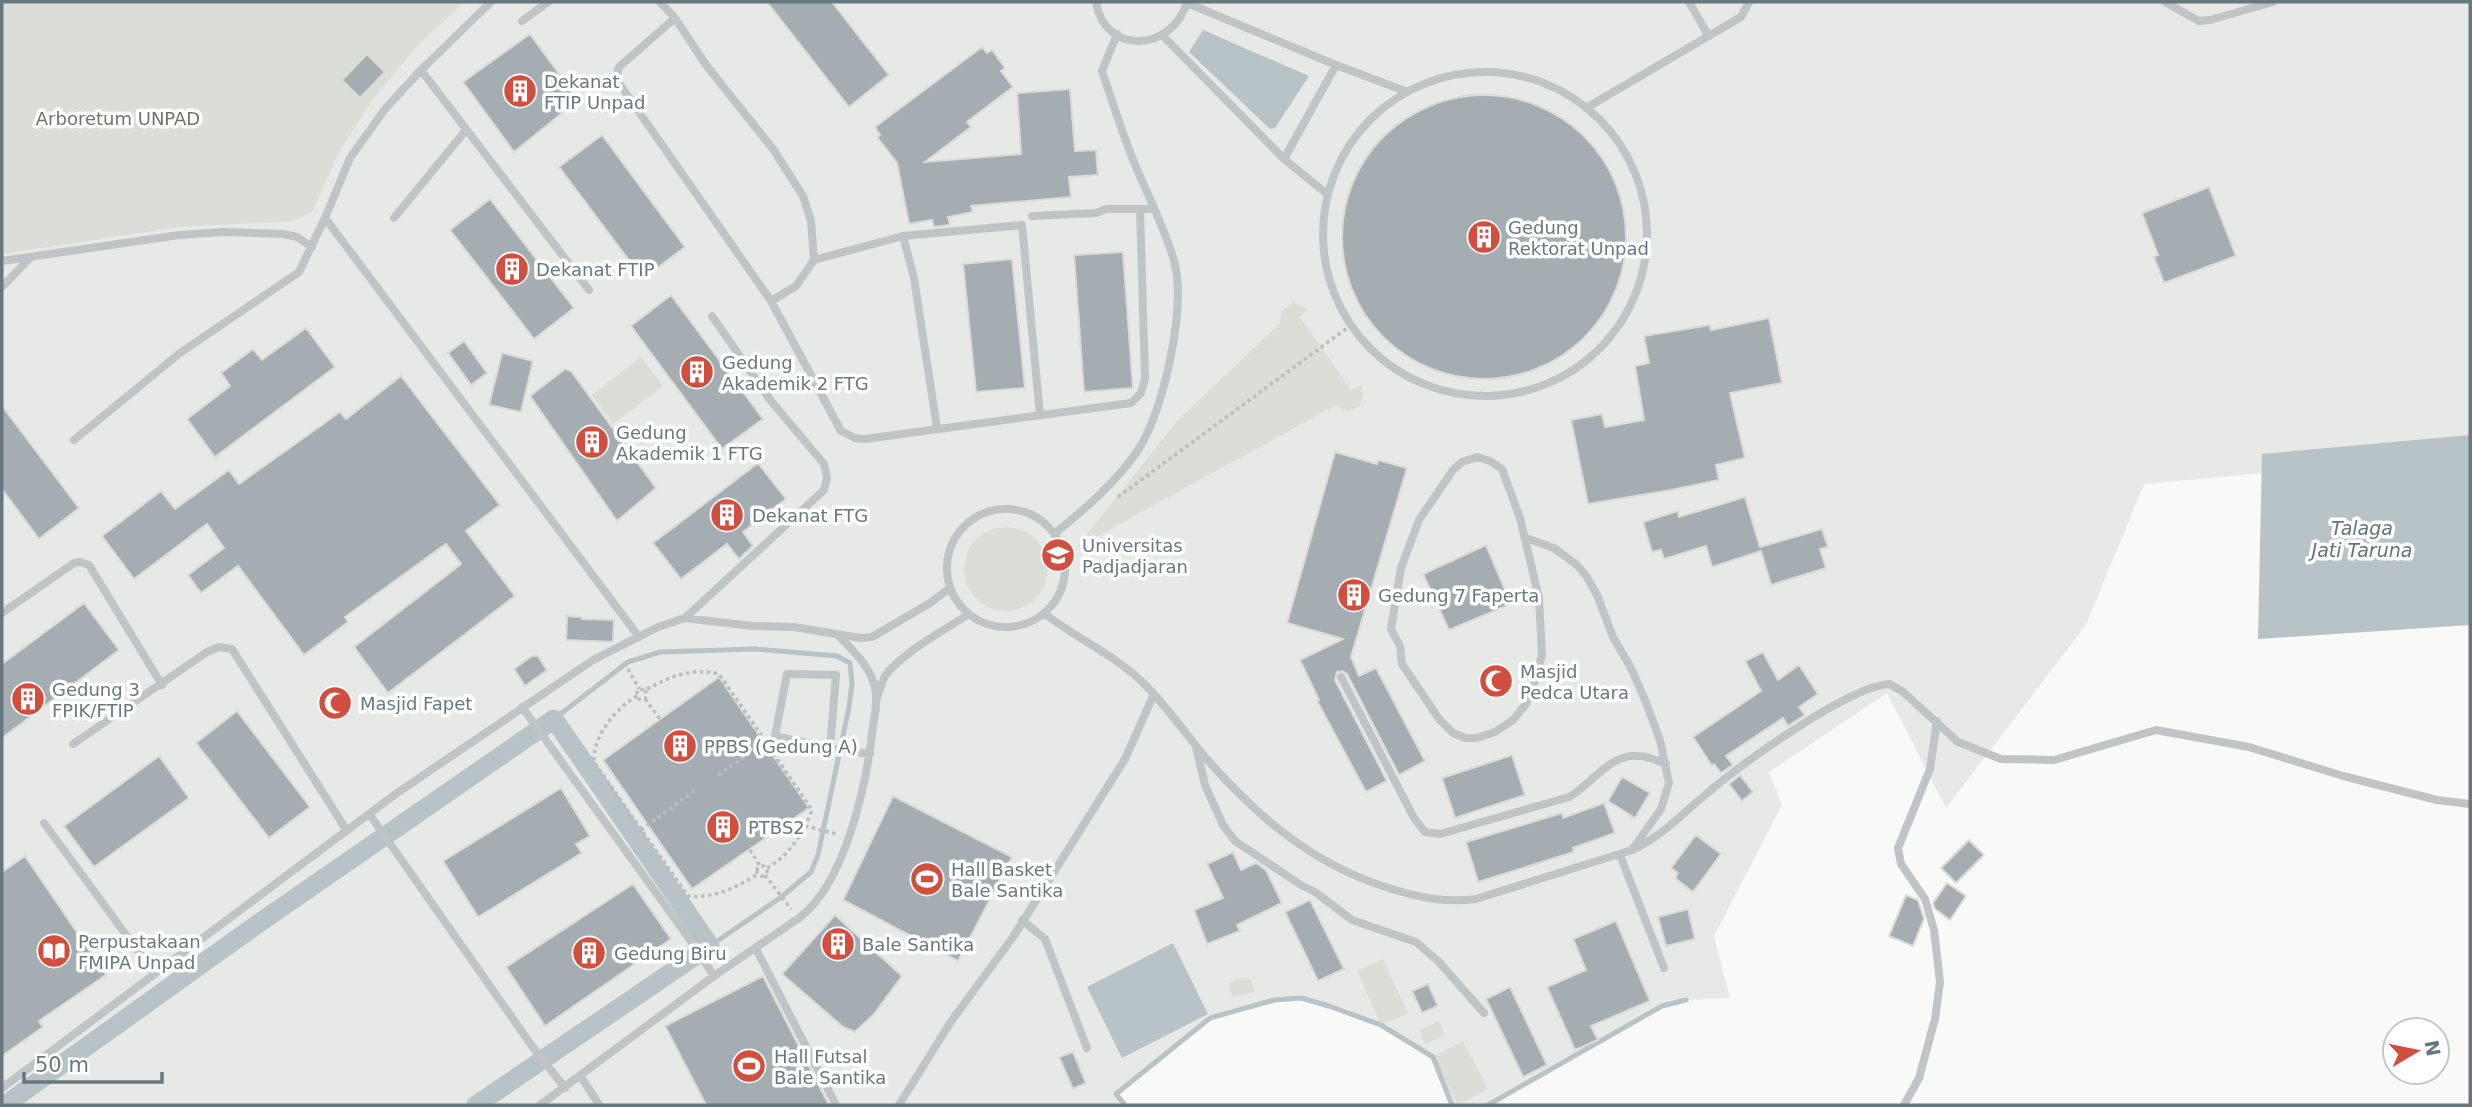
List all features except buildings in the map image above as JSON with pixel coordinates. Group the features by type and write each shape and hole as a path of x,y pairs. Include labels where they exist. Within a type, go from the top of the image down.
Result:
{"lane":[{"path":"74,440 180,353 299,272 350,158 385,109 491,2"},
{"path":"522,21 548,2"},
{"path":"660,2 675,18 706,65 773,149 803,196 811,221 814,260 796,286 771,300"},
{"path":"1096,2 1105,24 1117,34 1131,40 1147,41 1163,36 1179,22 1188,2 1405,92"},
{"path":"1689,2 1709,35"},
{"path":"1586,108 1741,17 1749,2"},
{"path":"2165,2 2199,22 2273,2"},
{"path":"675,18 619,67 616,79 771,300 841,430 855,438 865,439 1131,403 1141,393 1145,378 1140,209"},
{"path":"1054,534 1090,506 1139,448 1149,430 1169,368 1175,338 1176,271 1102,71 1117,34"},
{"path":"1163,36 1284,159 1327,194"},
{"path":"1284,159 1336,65"},
{"path":"421,70 589,290"},
{"path":"1496,71 1542,80 1586,108 1622,144 1644,197 1648,253 1631,308 1598,353 1551,385 1496,398 1440,392 1390,367 1350,326 1330,285 1322,240 1327,194 1343,153 1370,118 1405,92 1449,74 1496,71"},
{"path":"394,218 466,130"},
{"path":"1032,216 1096,213 1106,209 1154,209"},
{"path":"325,218 639,637"},
{"path":"814,260 902,236 1022,225 1040,415"},
{"path":"2,261 179,235 224,232 284,234 297,237 312,247"},
{"path":"902,236 914,278 937,428"},
{"path":"2,288 30,258"},
{"path":"3,1086 348,831 372,818 397,793 522,707 593,660 685,618 824,490 827,478 824,464 771,401 712,316"},
{"path":"1526,537 1539,598 1542,655 1526,704 1513,720 1488,735 1477,738 1465,738 1452,733 1439,719 1402,664 1400,646 1391,629 1404,558 1424,511 1453,470 1470,458 1490,461 1502,469 1526,537 1554,548 1577,565 1587,577 1613,637 1640,689 1660,740 1669,783 1666,796 1661,809 1632,850"},
{"path":"1021,510 1043,522 1054,534 1063,554 1064,580 1060,593 1044,613 1025,624 1010,627 982,622 961,607 950,588 947,561 950,547 959,532 977,516 990,511 1021,510"},
{"path":"2,612 74,563 89,565 162,685"},
{"path":"685,618 752,626 794,627 839,636 872,637 950,588"},
{"path":"1044,613 1139,679 1241,796 1311,853 1339,870 1411,895 1445,901 1476,899 1632,850 1660,834 1707,792 1753,759 1856,692 1889,684 1902,691 1958,742 2001,759 2054,760 2155,730 2249,747 2437,800 2470,804"},
{"path":"540,1105 714,976 811,909 824,892 848,837 865,786 876,698 885,677 916,649 969,614"},
{"path":"839,636 871,673 876,698"},
{"path":"73,744 207,652 219,647 232,649 348,831"},
{"path":"831,748 835,675 788,674 775,736 831,748 870,754"},
{"path":"1341,677 1414,818 1426,832 1440,834 1569,797 1582,790 1607,766 1624,756 1640,755 1666,764"},
{"path":"899,1105 950,1023 985,976 1125,759 1154,694"},
{"path":"522,707 527,718 714,976"},
{"path":"1904,1105 1919,1078 1935,1019 1940,982 1934,930 1925,899 1900,864 1898,848 1930,769 1937,722"},
{"path":"1195,745 1205,785 1223,825 1235,841 1315,892 1352,920 1416,942 1438,961 1484,1013"},
{"path":"372,818 532,1046 565,1087"},
{"path":"44,823 154,973"},
{"path":"1620,855 1664,968"},
{"path":"1022,920 1045,939 1087,1048"},
{"path":"756,949 836,1105"},
{"path":"580,1075 598,1105"}],"path":[{"path":"1114,499 1350,326"},
{"path":"628,670 639,690 637,696 611,721 597,740 593,751 594,762 640,830 688,896 698,897 731,890 758,874 765,875 799,918"},
{"path":"639,690 692,671 719,674 766,742 812,810 785,855 767,868 765,875"},
{"path":"645,690 648,695 645,699"},
{"path":"637,696 639,699 645,699"},
{"path":"645,699 660,719"},
{"path":"718,775 775,736"},
{"path":"640,830 694,790"},
{"path":"805,825 848,837"},
{"path":"750,850 760,866 767,868"},
{"path":"758,874 757,869 760,866"}],"shaded area":[{"name":"Universitas Padjadjaran","path":"2,2 2470,2 2470,454 2144,484 2086,625 1946,808 1887,693 1769,772 1782,805 1714,936 1730,998 1686,1000 1662,1006 1488,1105 1452,1105 1433,1057 1381,1025 1301,998 1274,1000 1210,1018 1117,1094 1125,1105 2,1105"}],"green space":[{"name":"Arboretum UNPAD","path":"2,2 464,2 418,45 373,99 339,152 312,212 294,221 179,227 2,254"},
{"name":"Gedung Rektorat Unpad","path":"1469,94 1516,98 1566,120 1600,154 1620,197 1624,244 1615,290 1591,331 1553,362 1502,379 1460,378 1439,372 1420,364 1389,341 1365,313 1350,280 1343,244 1345,209 1355,174 1375,143 1413,113","holes":["1477,136 1505,139 1543,154 1572,184 1558,193 1561,206 1571,209 1581,206 1585,218 1537,224 1520,200 1499,187 1474,186 1447,198 1421,177 1436,166 1444,168 1455,161 1456,153 1451,142","1415,184 1441,205 1430,233 1434,263 1406,281 1400,268 1389,272 1384,241 1387,210 1401,214","1587,231 1586,253 1573,290 1562,305 1549,318 1514,336 1493,341 1488,324 1476,320 1464,326 1449,320 1435,312 1412,290 1439,272 1453,286 1469,293 1485,295 1501,292 1516,283 1527,271 1536,255 1539,236"]},
{"path":"1293,302 1308,309 1300,317 1351,390 1361,385 1364,396 1359,407 1347,411 1336,405 1076,548 1177,421 1280,323 1281,311"},
{"path":"641,357 663,386 613,424 592,395"},
{"path":"1006,527 1022,530 1036,539 1045,553 1048,569 1045,585 1036,599 1022,608 1006,611 990,608 976,599 967,585 964,569 967,553 976,539 990,530"},
{"path":"1383,959 1408,1013 1381,1025 1357,971"},
{"path":"1245,977 1252,981 1254,992 1232,997 1229,985 1235,979"},
{"path":"1439,1021 1445,1035 1425,1044 1419,1030"},
{"path":"1463,1041 1488,1089 1458,1105 1433,1057"}],"water":[{"path":"1203,30 1309,76 1275,128 1270,129 1189,52"},
{"name":"Talaga Jati Taruna","path":"2470,435 2470,625 2258,639 2262,454"},
{"path":"1173,943 1208,1014 1122,1058 1087,987"}],"waterway":[{"path":"554,719 628,662 660,652 755,649 837,656 850,663 852,683 849,707 818,855 811,872 780,898 710,946"},
{"path":"5,1105 259,923 554,719 710,946 476,1105"},
{"path":"1125,1105 1116,1094 1210,1018 1274,1000 1301,998 1381,1025 1433,1057 1452,1105"},
{"path":"1488,1105 1662,1006 1686,1000"}],"place":[{"name":"Dekanat FTIP Unpad","path":"520,91"},
{"name":"Gedung Rektorat Unpad","path":"1484,237"},
{"name":"Dekanat FTIP","path":"512,269"},
{"name":"Gedung Akademik 2 FTG","path":"697,372"},
{"name":"Gedung Akademik 1 FTG","path":"592,442"},
{"name":"Dekanat FTG","path":"727,515"},
{"name":"Universitas Padjadjaran","path":"1058,555"},
{"name":"Gedung 7 Faperta","path":"1354,595"},
{"name":"Masjid Pedca Utara","path":"1496,681"},
{"name":"Gedung 3 FPIK/FTIP","path":"28,699"},
{"name":"Masjid Fapet","path":"335,703"},
{"name":"PPBS (Gedung A)","path":"680,746"},
{"name":"PTBS2","path":"723,827"},
{"name":"Hall Basket Bale Santika","path":"927,879"},
{"name":"Bale Santika","path":"838,944"},
{"name":"Perpustakaan FMIPA Unpad","path":"54,951"},
{"name":"Gedung Biru","path":"589,953"},
{"name":"Hall Futsal Bale Santika","path":"749,1066"}]}
